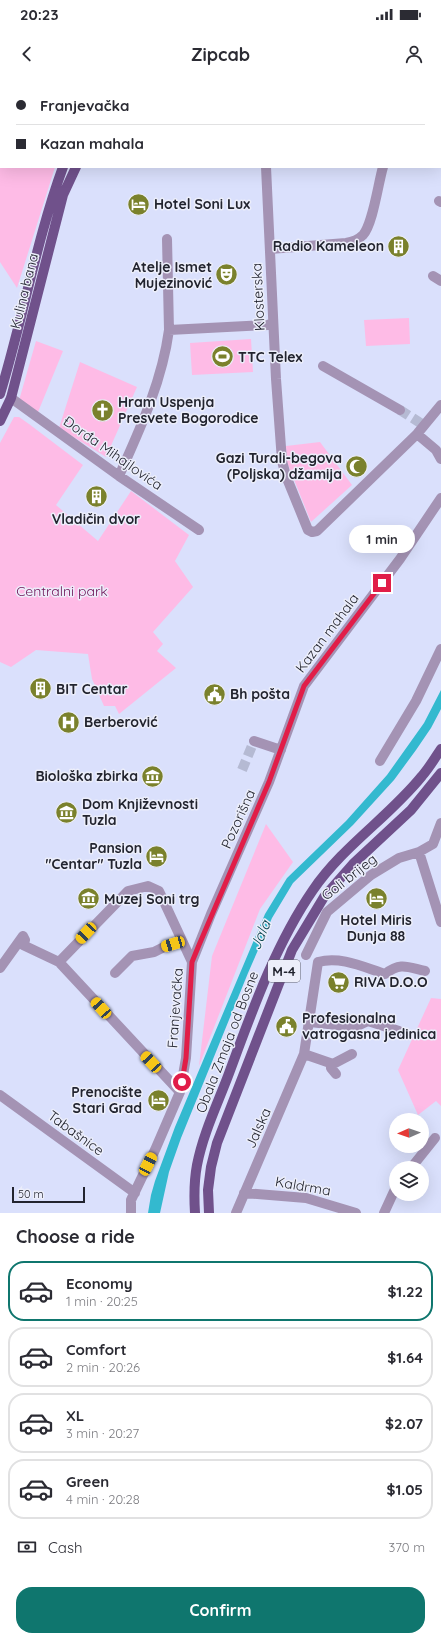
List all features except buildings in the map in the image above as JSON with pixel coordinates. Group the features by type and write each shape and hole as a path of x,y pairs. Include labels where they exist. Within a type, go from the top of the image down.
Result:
{"main road":[{"name":"Kulina bana","path":"0,394 54,193 63,168"},
{"name":"Kulina bana","path":"0,421 11,398 63,196 76,168"},
{"name":"Obala Zmaja od Bosne","path":"195,1213 194,1189 197,1165 203,1142 239,1046 282,940 313,889 345,852 400,800 422,776 441,749"},
{"name":"Obala Zmaja od Bosne","path":"209,1213 208,1190 211,1167 217,1143 292,950 324,897 353,864 411,810 441,773"}],"street":[{"name":"Klosterska","path":"266,168 273,323 282,461 286,476 307,528 311,532 317,531 417,434"},
{"path":"270,249 356,241 363,235 368,225 383,168"},
{"path":"119,476 144,420 162,370 169,330 167,239"},
{"path":"169,330 268,325 273,323"},
{"path":"323,366 400,410"},
{"name":"Đorđa Mihajlovića","path":"11,398 119,476 199,530"},
{"path":"440,410 423,425 417,434 436,450 441,459"},
{"name":"Kazan mahala","path":"304,686 400,559 441,498"},
{"path":"380,761 416,701 441,649"},
{"name":"Pozorišna","path":"192,962 281,750 304,686"},
{"path":"254,741 281,750"},
{"name":"Goli brijeg","path":"306,955 327,912 371,875 399,858 419,852 433,844 441,823"},
{"path":"419,852 441,922"},
{"path":"59,962 128,891 148,886 159,892 192,962"},
{"path":"0,968 23,936 25,940 23,945 59,962 180,1092"},
{"path":"115,973 132,956 154,952 182,941"},
{"path":"292,950 306,955 318,962 341,960 385,974 394,967 401,965 425,971"},
{"name":"Franjevačka","path":"131,1213 131,1200 180,1092 186,1058 192,962"},
{"name":"Jalska","path":"236,1213 304,1054 318,962"},
{"path":"310,1022 355,1027 368,1021 399,1031"},
{"path":"304,1054 333,1064 352,1054"},
{"path":"333,1064 331,1068 336,1074"},
{"name":"Tabašnice","path":"0,1095 135,1193"},
{"path":"417,1161 435,1138"},
{"name":"Kaldrma","path":"244,1193 306,1198 356,1213"},
{"path":"384,1213 390,1201"}],"green space":[{"path":"0,168 55,168 17,288 0,262"},
{"path":"409,318 410,344 366,346 364,320"},
{"name":"TTC Telex","path":"251,339 253,372 192,375 190,343"},
{"path":"36,341 63,351 36,417 18,404"},
{"path":"80,362 137,387 106,457 59,428"},
{"name":"Centralni park","path":"14,417 19,417 83,465 56,505 98,541 131,491 189,535 175,561 193,587 153,632 163,644 157,651 176,668 119,714 115,706 104,706 92,679 88,654 36,650 11,667 0,662 0,443"},
{"path":"320,442 352,485 311,522 287,462 286,446"},
{"path":"266,824 293,862 260,909 199,1066 212,956"},
{"path":"431,998 441,999 441,1106 436,1101 421,1113 417,1113 398,1070"}],"water":[{"name":"Jala","path":"441,690 441,709 431,728 394,780 353,825 293,883 272,918 181,1138 169,1172 160,1213 148,1213 155,1181 175,1127 265,914 287,878 346,821 387,775 424,723"}],"tunnel":[{"path":"400,410 422,424"},
{"path":"242,770 254,741"}],"place":[{"name":"Hotel Soni Lux","path":"139,204"},
{"name":"Radio Kameleon","path":"399,246"},
{"name":"Atelje Ismet Mujezinović","path":"227,275"},
{"name":"TTC Telex","path":"222,357"},
{"name":"Hram Uspenja Presvete Bogorodice","path":"102,410"},
{"name":"Gazi Turali-begova (Poljska) džamija","path":"357,466"},
{"name":"Vladičin dvor","path":"96,497"},
{"name":"BIT Centar","path":"41,689"},
{"name":"Bh pošta","path":"214,694"},
{"name":"Berberović","path":"69,722"},
{"name":"Biološka zbirka","path":"153,776"},
{"name":"Dom Književnosti Tuzla","path":"66,812"},
{"name":"Pansion \"Centar\" Tuzla","path":"157,856"},
{"name":"Hotel Miris Dunja 88","path":"376,898"},
{"name":"Muzej Soni trg","path":"89,899"},
{"name":"RIVA D.O.O","path":"338,982"},
{"name":"Profesionalna vatrogasna jedinica","path":"286,1026"},
{"name":"Prenocište Stari Grad","path":"158,1100"}],"route":[{"path":"182,1082 186,1058 192,962 269,782 294,717 304,686 382,583"}]}
